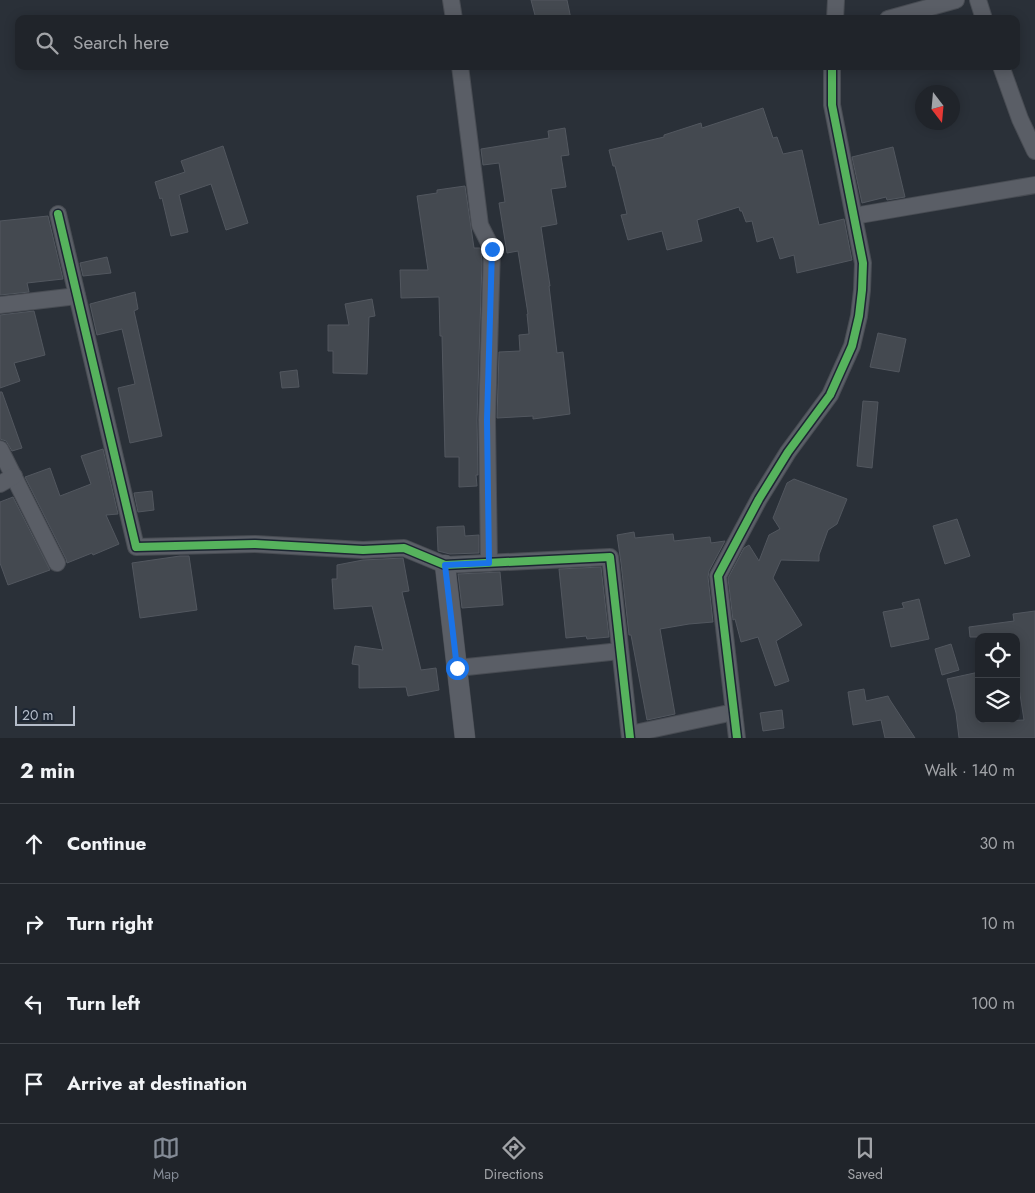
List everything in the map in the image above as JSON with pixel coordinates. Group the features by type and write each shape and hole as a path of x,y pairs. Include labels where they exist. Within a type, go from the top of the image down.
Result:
{"street":[{"path":"452,0 454,15"},
{"path":"835,15 836,0"},
{"path":"902,15 956,0"},
{"path":"978,0 983,15"},
{"path":"461,70 480,225 492,249 487,420 489,563"},
{"path":"737,738 718,576 759,499 783,459 830,395 852,346 859,316 863,263 832,105 832,70"},
{"path":"1002,70 1020,119 1035,152"},
{"path":"854,216 1035,185"},
{"path":"58,214 136,547 255,544 363,550 404,548 445,565 610,557 630,736 734,712"},
{"path":"0,305 77,296"},
{"path":"0,449 7,480 57,563"},
{"path":"445,565 465,738"},
{"path":"457,668 620,651"}],"building":[{"path":"531,0 567,0 570,15 535,15"},
{"path":"763,108 773,138 777,137 783,154 802,150 819,225 844,219 852,260 797,273 794,255 780,259 773,237 757,242 752,221 746,222 739,207 697,220 702,241 667,250 662,231 628,240 621,215 627,214 609,150 664,137 664,135 701,123 702,128"},
{"path":"565,128 569,155 561,156 566,187 551,189 557,224 541,227 557,353 563,352 570,414 533,419 533,416 497,418 499,352 520,351 519,335 529,334 528,314 518,251 507,253 499,203 505,202 499,163 483,165 481,149 549,138 548,131"},
{"path":"223,146 248,223 226,230 211,184 179,195 188,232 171,236 162,198 160,199 155,182 185,172 181,161"},
{"path":"893,147 905,197 887,200 886,197 862,203 852,157"},
{"path":"465,186 474,248 480,248 482,262 477,420 478,475 476,475 477,486 459,487 459,457 445,457 442,336 440,336 439,297 401,298 400,270 428,270 417,196 437,193 437,190"},
{"path":"48,216 63,279 27,283 29,292 0,295 0,221"},
{"path":"107,257 111,273 83,276 80,263"},
{"path":"135,292 138,309 134,311 162,436 130,443 118,388 135,384 122,329 97,335 90,304"},
{"path":"372,299 375,316 369,317 367,374 333,373 333,351 328,351 328,325 349,325 345,304"},
{"path":"34,311 45,355 14,363 20,381 0,388 0,315"},
{"path":"878,333 906,339 899,372 870,367"},
{"path":"297,370 299,387 282,388 280,372"},
{"path":"0,392 2,392 22,448 12,451 6,441 0,439"},
{"path":"863,401 878,402 872,468 857,466"},
{"path":"103,449 118,514 106,515 119,544 67,563 25,477 50,468 60,496 91,484 81,456"},
{"path":"794,479 847,499 837,524 828,530 819,555 819,561 781,560 773,578 802,625 776,641 789,681 775,686 758,637 741,642 735,619 733,620 728,578 744,548 749,545 759,561 769,535 780,529 773,518 787,483"},
{"path":"152,491 154,510 138,512 134,493"},
{"path":"13,497 50,570 8,585 0,563 0,502"},
{"path":"957,519 970,556 945,564 933,526"},
{"path":"464,526 465,536 479,535 479,553 450,554 438,551 437,527"},
{"path":"634,532 635,538 673,534 674,541 710,537 711,543 725,541 709,571 708,577 713,622 660,629 675,714 647,720 631,635 629,635 617,535"},
{"path":"189,556 197,610 140,618 132,563"},
{"path":"403,558 409,591 402,592 421,670 436,668 439,690 408,696 406,687 359,688 359,665 352,664 355,646 383,650 372,606 334,609 332,579 337,579 337,565 363,560"},
{"path":"601,567 609,637 587,639 586,636 566,638 559,569"},
{"path":"500,572 503,605 462,608 458,574"},
{"path":"919,599 929,639 891,647 883,612 904,608 902,603"},
{"path":"1035,611 1035,738 959,738 956,713 947,679 975,673 975,723 1020,723 1020,720 1024,720 1020,694 1020,633 975,633 975,637 970,637 969,627 1014,621 1013,614"},
{"path":"951,644 959,670 942,675 935,649"},
{"path":"864,689 866,701 888,696 915,738 885,738 881,720 853,725 848,692"},
{"path":"782,710 784,728 763,731 760,713"}],"cycle path":[{"path":"737,738 718,576 759,499 788,452 830,395 852,346 859,316 863,263 832,105 832,70"},
{"path":"58,214 136,547 255,544 363,550 404,548 445,565 610,557 630,738"}],"route":[{"path":"457,668 445,565 489,563 487,420 492,249"}]}
